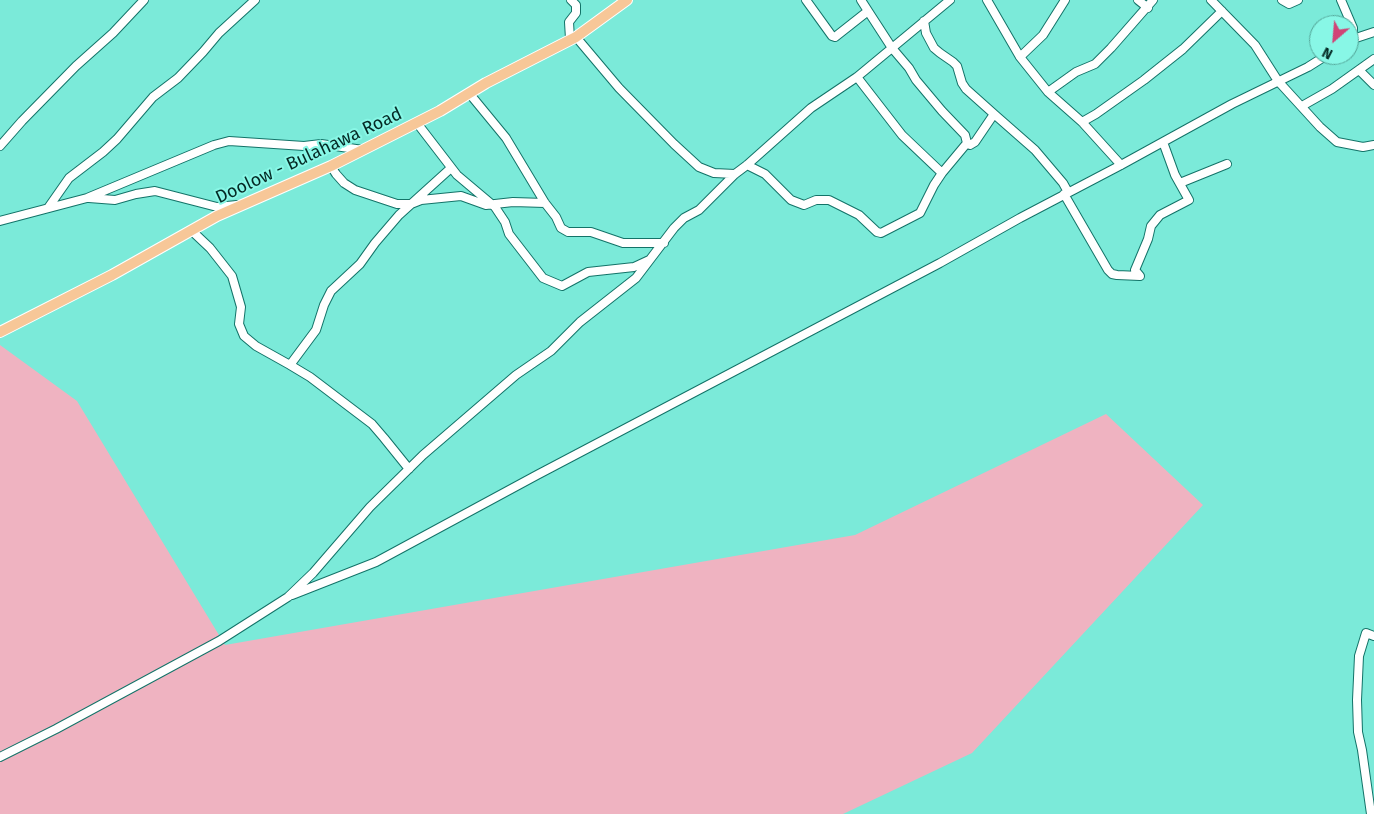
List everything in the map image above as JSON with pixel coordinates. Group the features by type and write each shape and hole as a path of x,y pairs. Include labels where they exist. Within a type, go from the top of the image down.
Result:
{"main road":[{"name":"Doolow - Bulahawa Road","path":"0,332 112,276 217,216 246,205 331,166 417,123 573,38 627,0"}],"street":[{"path":"0,146 76,66 113,33 144,0"},
{"path":"48,208 69,178 117,139 153,97 178,78 218,33 255,0"},
{"path":"572,0 576,5 576,13 569,22 573,38 619,88 699,167 714,173 735,174"},
{"path":"806,0 832,36 835,37 868,11"},
{"path":"861,0 892,48 901,57 930,98 965,135 967,143"},
{"path":"288,597 313,573 370,507 409,469 516,375 551,351 580,322 636,278 679,223 699,210 735,174 810,108 857,77 950,0"},
{"path":"987,0 1020,57 1048,92 1082,122 1121,165"},
{"path":"1020,57 1043,34 1065,0"},
{"path":"1138,0 1148,8"},
{"path":"1048,92 1076,72 1095,64 1148,8 1153,0"},
{"path":"1211,0 1255,45 1278,81 1337,142 1363,146 1374,145"},
{"path":"1282,0 1289,4 1298,0"},
{"path":"1341,0 1347,15"},
{"path":"1082,122 1144,80 1183,49 1222,11"},
{"path":"924,21 926,33 934,48 957,66 962,83 966,89 1035,150 1063,183 1066,193 1108,270 1112,274 1140,276 1135,270 1148,239 1151,226 1160,215 1189,200 1175,175 1163,142"},
{"path":"1359,37 1374,32"},
{"path":"1302,106 1332,89 1374,59"},
{"path":"0,757 219,641 288,597 376,562 940,263 1066,193 1311,65"},
{"path":"1359,70 1374,85"},
{"path":"857,77 902,135 942,173"},
{"path":"469,93 506,138 561,228 568,232 591,232 623,243 664,242"},
{"path":"967,143 970,145 975,142 994,114"},
{"path":"417,123 457,175 493,205 505,222 509,234 543,278 562,286 588,272 634,267 652,258"},
{"path":"0,221 88,198 214,145 229,141 304,146 322,144 364,150"},
{"path":"747,165 765,174 791,200 804,205 816,200 829,200 859,214 880,233 920,213 942,173 967,143"},
{"path":"1180,183 1227,164"},
{"path":"331,166 344,183 355,190 397,204 411,204 421,200 462,196 486,205 513,202 545,203"},
{"path":"290,364 316,330 324,305 331,291 360,264 375,243 411,204 451,168"},
{"path":"88,198 115,200 155,191 217,207 246,205"},
{"path":"192,231 210,248 232,276 241,308 239,324 244,336 260,349 290,364 310,377 372,424 409,469"},
{"path":"1372,810 1358,732 1357,700 1359,656 1366,633 1374,636"}],"shaded area":[{"path":"0,345 77,401 225,645 855,535 1106,414 1203,505 972,753 843,814 0,814"}]}
